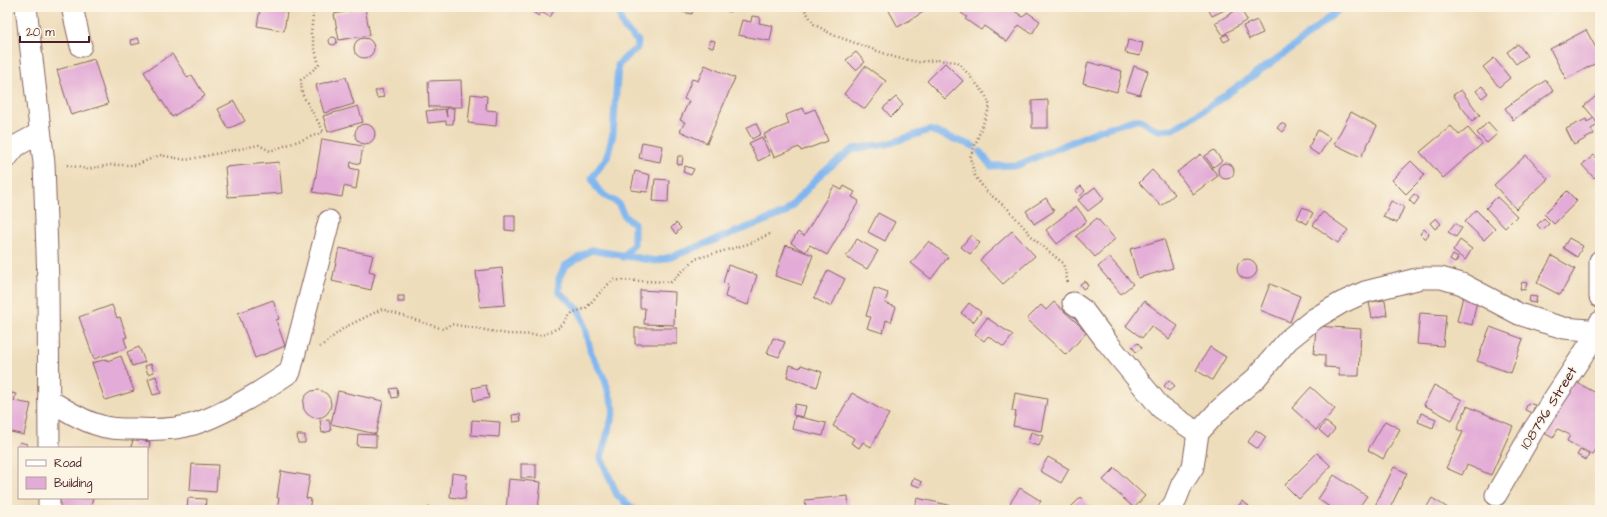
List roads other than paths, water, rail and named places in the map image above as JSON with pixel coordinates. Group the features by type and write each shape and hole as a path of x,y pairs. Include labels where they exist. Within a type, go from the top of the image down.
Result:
{"street":[{"path":"26,7 44,163 48,282 49,447"},
{"path":"72,7 81,46"},
{"path":"7,157 16,146 40,133"},
{"path":"49,400 94,424 109,428 152,430 172,429 193,424 212,416 247,399 290,372 329,221"},
{"path":"1600,261 1600,298"},
{"path":"1169,510 1174,504 1182,484 1193,467 1198,433 1219,410 1256,378 1288,340 1314,319 1341,303 1365,292 1421,278 1441,278 1462,284 1519,314 1540,321 1564,328 1600,328"},
{"path":"1073,303 1083,310 1124,363 1162,408 1198,433"},
{"name":"108796 Street","path":"1496,495 1534,429 1600,328"},
{"path":"49,499 49,510"}],"waterway":[{"path":"620,7 620,18 622,23 630,34 638,41 637,48 618,65 613,134 607,157 592,178 596,187 605,196 618,203 625,217 634,223 634,244 623,257"},
{"path":"980,152 991,166 1018,165 1100,130 1134,120 1141,120 1149,126 1159,130 1173,129 1206,109 1292,48 1342,7"},
{"path":"634,510 617,495 601,458 614,410 605,380 591,353 582,316 577,308 559,292 559,278 565,266 591,250 656,261 671,257 785,213 822,173 853,149 887,144 930,130 973,146"}]}
